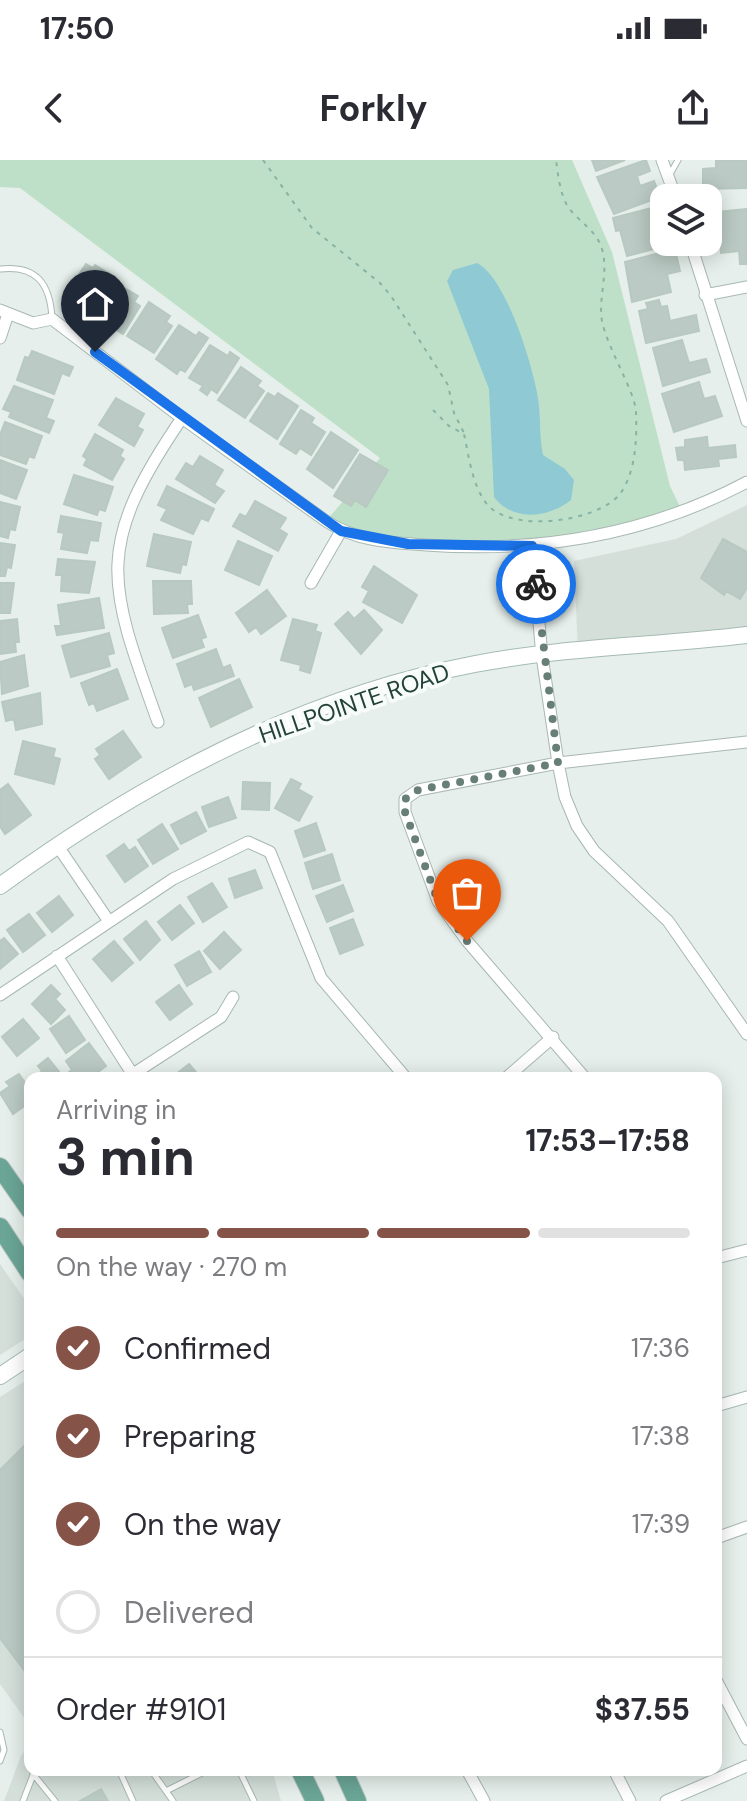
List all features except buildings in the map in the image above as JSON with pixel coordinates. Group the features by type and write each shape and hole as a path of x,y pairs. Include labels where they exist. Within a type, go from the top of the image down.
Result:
{"main road":[{"path":"0,1167 24,1201"},
{"path":"0,1227 24,1264"},
{"path":"303,1776 315,1801"},
{"path":"346,1776 357,1801"}],"street":[{"path":"662,160 671,184"},
{"path":"694,256 747,421"},
{"path":"705,295 747,287"},
{"path":"0,338 4,312 33,323 52,319 182,418 341,531 408,544 532,546 613,533 683,513 747,482"},
{"path":"158,722 123,625 117,559 123,525 135,493 182,418"},
{"path":"311,583 341,531"},
{"path":"532,546 542,656 558,763 565,797 577,826 594,851 668,921 747,1034"},
{"name":"HILLPOINTE ROAD","path":"0,886 140,791 258,734 414,679 477,663 747,635"},
{"path":"580,1072 467,941 438,901 405,812 405,799 418,790 558,763 747,742"},
{"path":"0,995 173,879 248,842 270,852 321,978 401,1072"},
{"path":"57,845 108,920"},
{"path":"57,956 128,1072"},
{"path":"138,1072 221,1017 233,997"},
{"path":"513,1072 553,1037"},
{"path":"722,1256 747,1250"},
{"path":"0,1376 24,1360"},
{"path":"722,1404 747,1397"},
{"path":"722,1536 747,1527"},
{"path":"722,1691 747,1739"},
{"path":"666,1801 747,1766"},
{"path":"470,1776 484,1801"},
{"path":"617,1776 630,1801"}],"lane":[{"path":"668,177 678,160"},
{"path":"0,269 22,267 37,275 51,300 52,319"},
{"path":"0,1732 4,1750 0,1761"},
{"path":"23,1801 32,1776"},
{"path":"37,1776 55,1801"},
{"path":"122,1776 133,1801"},
{"path":"155,1776 173,1801"},
{"path":"166,1791 196,1776"},
{"path":"242,1776 254,1801"}],"path":[{"path":"263,160 312,228 373,276 391,296 448,385 480,493 493,510 510,518 547,521 601,508 620,493 630,476 636,409 613,357 602,320 603,250 597,238 566,202 556,160"},
{"path":"433,410 449,426 464,434"}],"shaded area":[{"path":"747,505 747,635 578,653 574,561 676,539"},
{"path":"0,1264 24,1298 24,1340 0,1355"},
{"path":"24,1382 24,1718 0,1684 0,1397"},
{"path":"24,1752 24,1776 274,1776 281,1801 4,1801"}],"green space":[{"path":"0,160 572,160 612,252 670,486 683,513 532,546 362,537 326,521 380,458 20,188 0,187"}],"water":[{"path":"477,263 488,272 508,303 524,345 538,398 543,455 565,469 574,480 571,500 542,514 511,511 494,497 489,389 447,281 453,270"}],"way so far":[{"path":"467,941 438,901 405,812 405,799 418,790 558,763 542,656 536,584"}],"route":[{"path":"95,352 341,531 408,544 464,548 532,546 536,584"}]}
